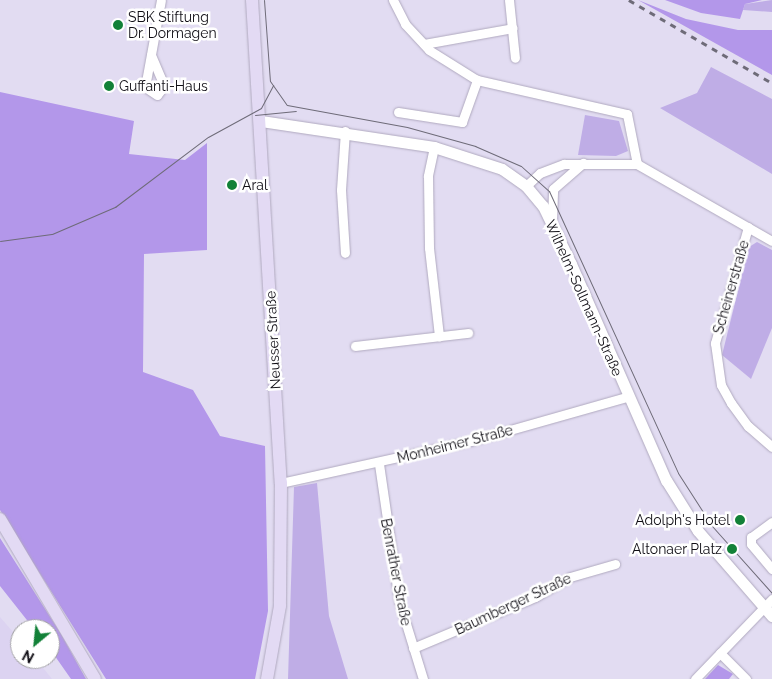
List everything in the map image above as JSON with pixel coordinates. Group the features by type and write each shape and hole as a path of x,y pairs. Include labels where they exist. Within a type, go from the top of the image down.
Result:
{"main road":[{"name":"Neusser Straße","path":"252,0 261,120 281,483 280,606 267,679"},
{"path":"0,519 95,679"}],"street":[{"path":"151,56 160,0"},
{"path":"393,0 424,44 477,80 627,114 637,164"},
{"path":"510,0 515,58"},
{"path":"424,44 513,28"},
{"path":"398,112 462,122 477,80"},
{"name":"Wilhelm-Sollmann-Straße","path":"261,120 345,131 434,147 507,172 526,186 536,197 552,224 627,397 666,480 693,523 772,616"},
{"path":"345,131 341,190 345,253"},
{"path":"434,147 428,176 429,248 439,336"},
{"path":"536,197 553,190 583,163"},
{"path":"526,186 551,167 583,163 637,164 772,241"},
{"path":"552,224 553,190"},
{"name":"Scheinerstraße","path":"748,227 715,343 721,385 731,403 748,426 772,447"},
{"path":"355,346 468,333"},
{"name":"Monheimer Straße","path":"281,483 379,464 627,397"},
{"name":"Benrather Straße","path":"379,464 386,526 413,648 424,679"},
{"path":"772,522 752,537 751,544 772,569"},
{"name":"Baumberger Straße","path":"413,648 535,597 570,577 615,564"},
{"path":"695,679 772,599"},
{"path":"720,653 746,679"}],"shaded area":[{"path":"638,0 686,19 738,30 772,30 772,75"},
{"path":"665,0 762,0 745,4 740,19 701,13"},
{"path":"772,0 772,12 743,10 745,4"},
{"path":"711,67 772,99 772,174 660,108 697,93"},
{"path":"0,92 134,121 129,154 185,160 207,143 207,250 144,254 143,372 193,390 220,436 265,446 268,611 255,679 106,679 0,510"},
{"path":"585,115 619,121 628,151 616,156 578,155"},
{"path":"757,242 772,250 772,328 751,379 722,355 749,247"},
{"path":"317,483 329,616 348,679 288,679 294,487"},
{"path":"0,538 51,619 26,619 0,586"},
{"path":"0,617 10,628 10,669 44,669 52,679 0,679"},
{"path":"60,632 86,679 71,679 60,663"},
{"path":"718,665 733,674 729,679 705,679"}],"tram line":[{"path":"264,0 270,81 287,105 407,127 475,146 521,166 549,191 678,473 712,526 772,593"},
{"path":"0,241 52,234 115,207 208,137 261,108 273,85"},
{"path":"255,115 296,111"}],"railway":[{"path":"629,0 772,83"}],"place":[{"name":"SBK Stiftung Dr. Dormagen","path":"118,25"},
{"name":"Guffanti-Haus","path":"109,86"},
{"name":"Aral","path":"232,185"},
{"name":"Adolph's Hotel","path":"740,520"},
{"name":"Altonaer Platz","path":"732,549"}]}
